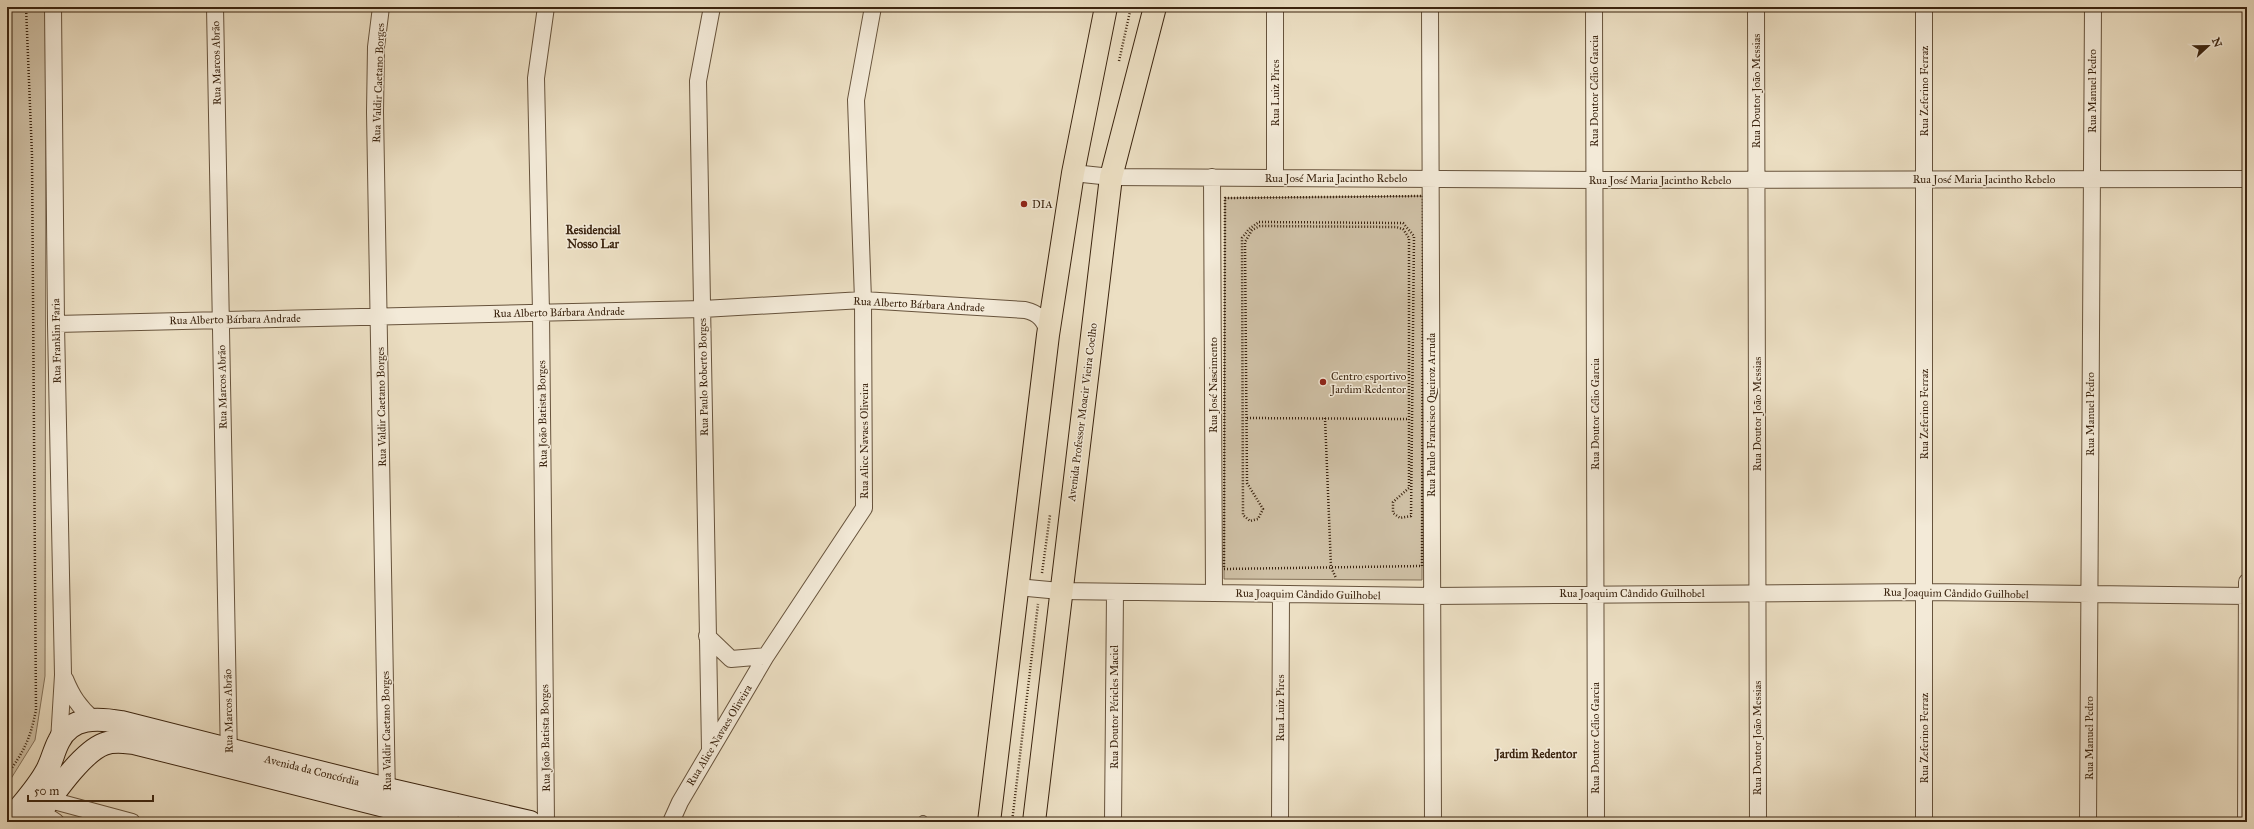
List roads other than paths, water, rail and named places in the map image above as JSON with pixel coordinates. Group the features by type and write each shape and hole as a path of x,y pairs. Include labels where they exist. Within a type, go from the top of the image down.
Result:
{"main road":[{"path":"989,822 1048,335 1073,173 1106,7"},
{"name":"Avenida Professor Moacir Vieira Coelho","path":"1034,822 1060,591 1111,177 1155,7"}],"street":[{"name":"Rua Franklin Faria","path":"53,7 56,324 63,675 59,741"},
{"name":"Rua Marcos Abrão","path":"215,7 229,758"},
{"name":"Rua Valdir Caetano Borges","path":"381,7 376,47 375,112 380,316 387,798"},
{"name":"Rua João Batista Borges","path":"546,7 536,78 541,312 546,822"},
{"name":"Rua Paulo Roberto Borges","path":"710,749 698,81 712,7"},
{"name":"Rua Alice Navaes Oliveira","path":"671,822 680,802 710,749 766,656 864,508 863,300 856,100 873,7"},
{"name":"Rua Luiz Pires","path":"1275,7 1275,178"},
{"name":"Rua Paulo Francisco Queiroz Arruda","path":"1430,7 1433,822"},
{"name":"Rua Doutor Célio Garcia","path":"1594,7 1596,822"},
{"name":"Rua Doutor João Messias","path":"1756,7 1758,822"},
{"name":"Rua Zeferino Ferraz","path":"1924,7 1924,822"},
{"name":"Rua Manuel Pedro","path":"2088,822 2093,7"},
{"name":"Rua José Maria Jacintho Rebelo","path":"1073,173 1111,177 1595,180 2247,179"},
{"name":"Rua José Nascimento","path":"1212,177 1214,593"},
{"name":"Rua Alberto Bárbara Andrade","path":"56,324 703,309 863,300 1025,310 1034,312 1042,318 1047,326 1048,335"},
{"path":"2246,822 2247,582"},
{"name":"Rua Joaquim Cândido Guilhobel","path":"1017,587 1060,591 1432,596 1595,593 1924,592 2247,596"},
{"name":"Rua Doutor Péricles Maciel","path":"1113,822 1115,592"},
{"name":"Rua Luiz Pires","path":"1280,822 1281,594"},
{"path":"707,636 731,659 766,656"},
{"name":"Rua Franklin Faria","path":"63,675 72,696 79,707 93,719"},
{"path":"39,809 47,771 59,741 71,726 93,719"},
{"name":"Avenida da Concórdia","path":"93,719 121,722 229,758 387,798 448,816 530,822"},
{"name":"Avenida da Concórdia","path":"39,809 82,759 93,750 104,744 118,741 229,758"},
{"path":"8,822 39,809 132,822"}],"place":[{"name":"DIA","path":"1024,204"},
{"name":"Centro esportivo Jardim Redentor","path":"1323,382"}],"district":[{"name":"Residencial Nosso Lar","path":"593,237"},
{"name":"Jardim Redentor","path":"1536,754"}]}
